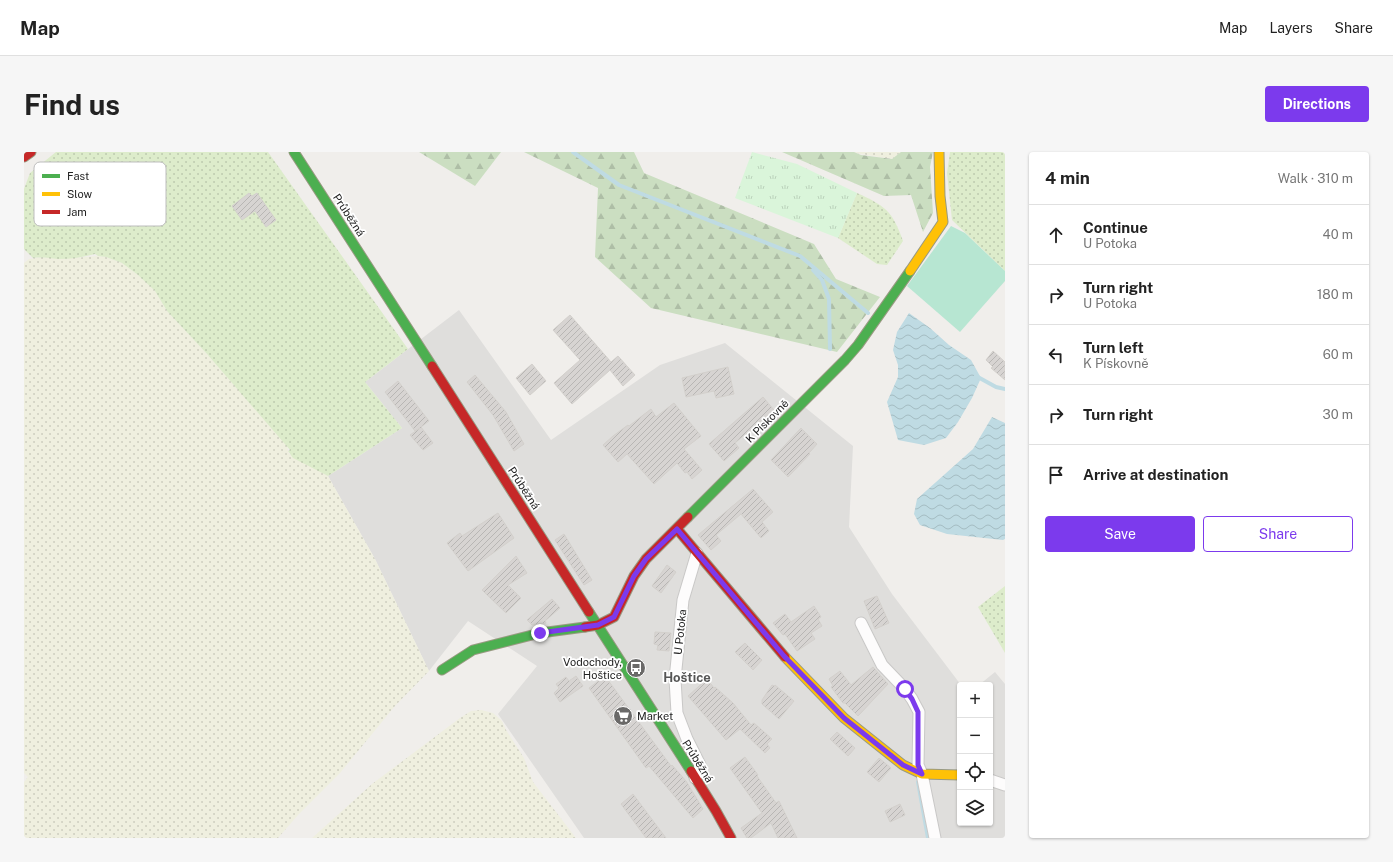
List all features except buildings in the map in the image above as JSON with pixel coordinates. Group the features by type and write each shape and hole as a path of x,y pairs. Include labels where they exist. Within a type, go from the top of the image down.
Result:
{"street":[{"path":"24,157 31,152"},
{"name":"Průběžná","path":"294,152 598,625 716,811 731,838"},
{"name":"K Pískovně","path":"598,625 614,617 634,576 646,559 825,381 858,345 943,222 940,196 939,152"},
{"path":"677,529 784,656 844,718 903,765 922,774 957,775"},
{"name":"U Potoka","path":"695,778 699,772 700,765 687,739 678,713 675,679 683,600 698,553"},
{"path":"861,623 882,665 905,689 918,712 918,765 922,774 935,838"},
{"path":"442,670 474,650 540,633 598,625"},
{"path":"993,781 1005,785"}],"shaded area":[{"path":"459,310 551,440 660,365 725,343 853,446 849,527 892,594 959,682 957,682 957,826 993,826 993,682 983,682 995,672 1005,684 1005,838 584,838 498,714 537,666 468,621 429,671 375,559 328,476 402,428 365,382"}],"green space":[{"path":"56,152 268,152 408,349 365,382 402,428 328,476 293,458 288,451 290,450 207,354 167,311 155,291 138,275 122,263 95,254 68,259 33,258 24,249 24,189 30,173 34,170 34,226 166,226 166,162 44,162"},
{"path":"419,152 501,152 475,186"},
{"path":"524,152 634,152 644,173 814,244 836,279 880,297 837,352 651,308 595,257 598,188"},
{"path":"752,152 797,164 857,193 838,238 735,198"},
{"path":"782,152 854,152 861,155 892,159 901,152 933,152 930,167 933,213 923,232 911,195 884,196"},
{"path":"854,152 901,152 892,159"},
{"path":"950,152 1005,152 1005,271 952,220 947,173"},
{"path":"857,193 886,210 895,222 899,231 903,241 887,265 877,264 838,238"},
{"path":"951,226 965,233 1005,271 1005,281 960,332 907,286"},
{"path":"98,256 106,257 122,263 138,275 155,291 167,311 207,354 287,446 289,454 328,476 375,559 429,671 395,706 340,773 298,815 278,838 24,838 24,782 28,777 24,773 24,263 29,259 43,257 59,259"},
{"path":"1005,586 1005,653 978,607"},
{"path":"481,710 493,713 502,721 524,758 533,782 576,838 312,838 372,784 460,718 471,711"}],"water":[{"path":"909,313 930,328 949,345 971,360 981,378 972,398 958,422 946,438 924,445 898,440 887,402 898,377 898,365 893,350 897,332"},
{"path":"992,417 1005,423 1005,539 947,534 920,525 914,514 917,499 973,449"}],"waterway":[{"path":"573,152 619,185 800,256 868,313"},
{"path":"813,270 822,280 829,299 830,349"},
{"path":"976,376 996,387 1005,389"},
{"path":"918,782 928,838"}],"traffic: fast":[{"path":"294,152 432,366"},
{"path":"688,517 845,360 858,345 910,271"},
{"path":"589,612 691,771"},
{"path":"442,670 473,650 540,633 585,627"}],"traffic: slow":[{"path":"910,271 943,222 940,196 939,152"},
{"path":"785,657 844,718 903,765 922,774 957,775"}],"traffic: jam":[{"path":"24,157 31,152"},
{"path":"432,366 589,612"},
{"path":"585,627 598,625 614,617 634,576 646,559 688,517"},
{"path":"677,529 785,657"},
{"path":"691,771 731,838"}],"place":[{"name":"Vodochody, Hoštice","path":"636,668"},
{"name":"Market","path":"623,716"}],"district":[{"name":"Hoštice","path":"687,677"}],"route":[{"path":"540,633 598,625 614,617 634,576 646,559 677,529 784,656 844,718 903,765 922,774 918,765 918,712 905,689"}]}
